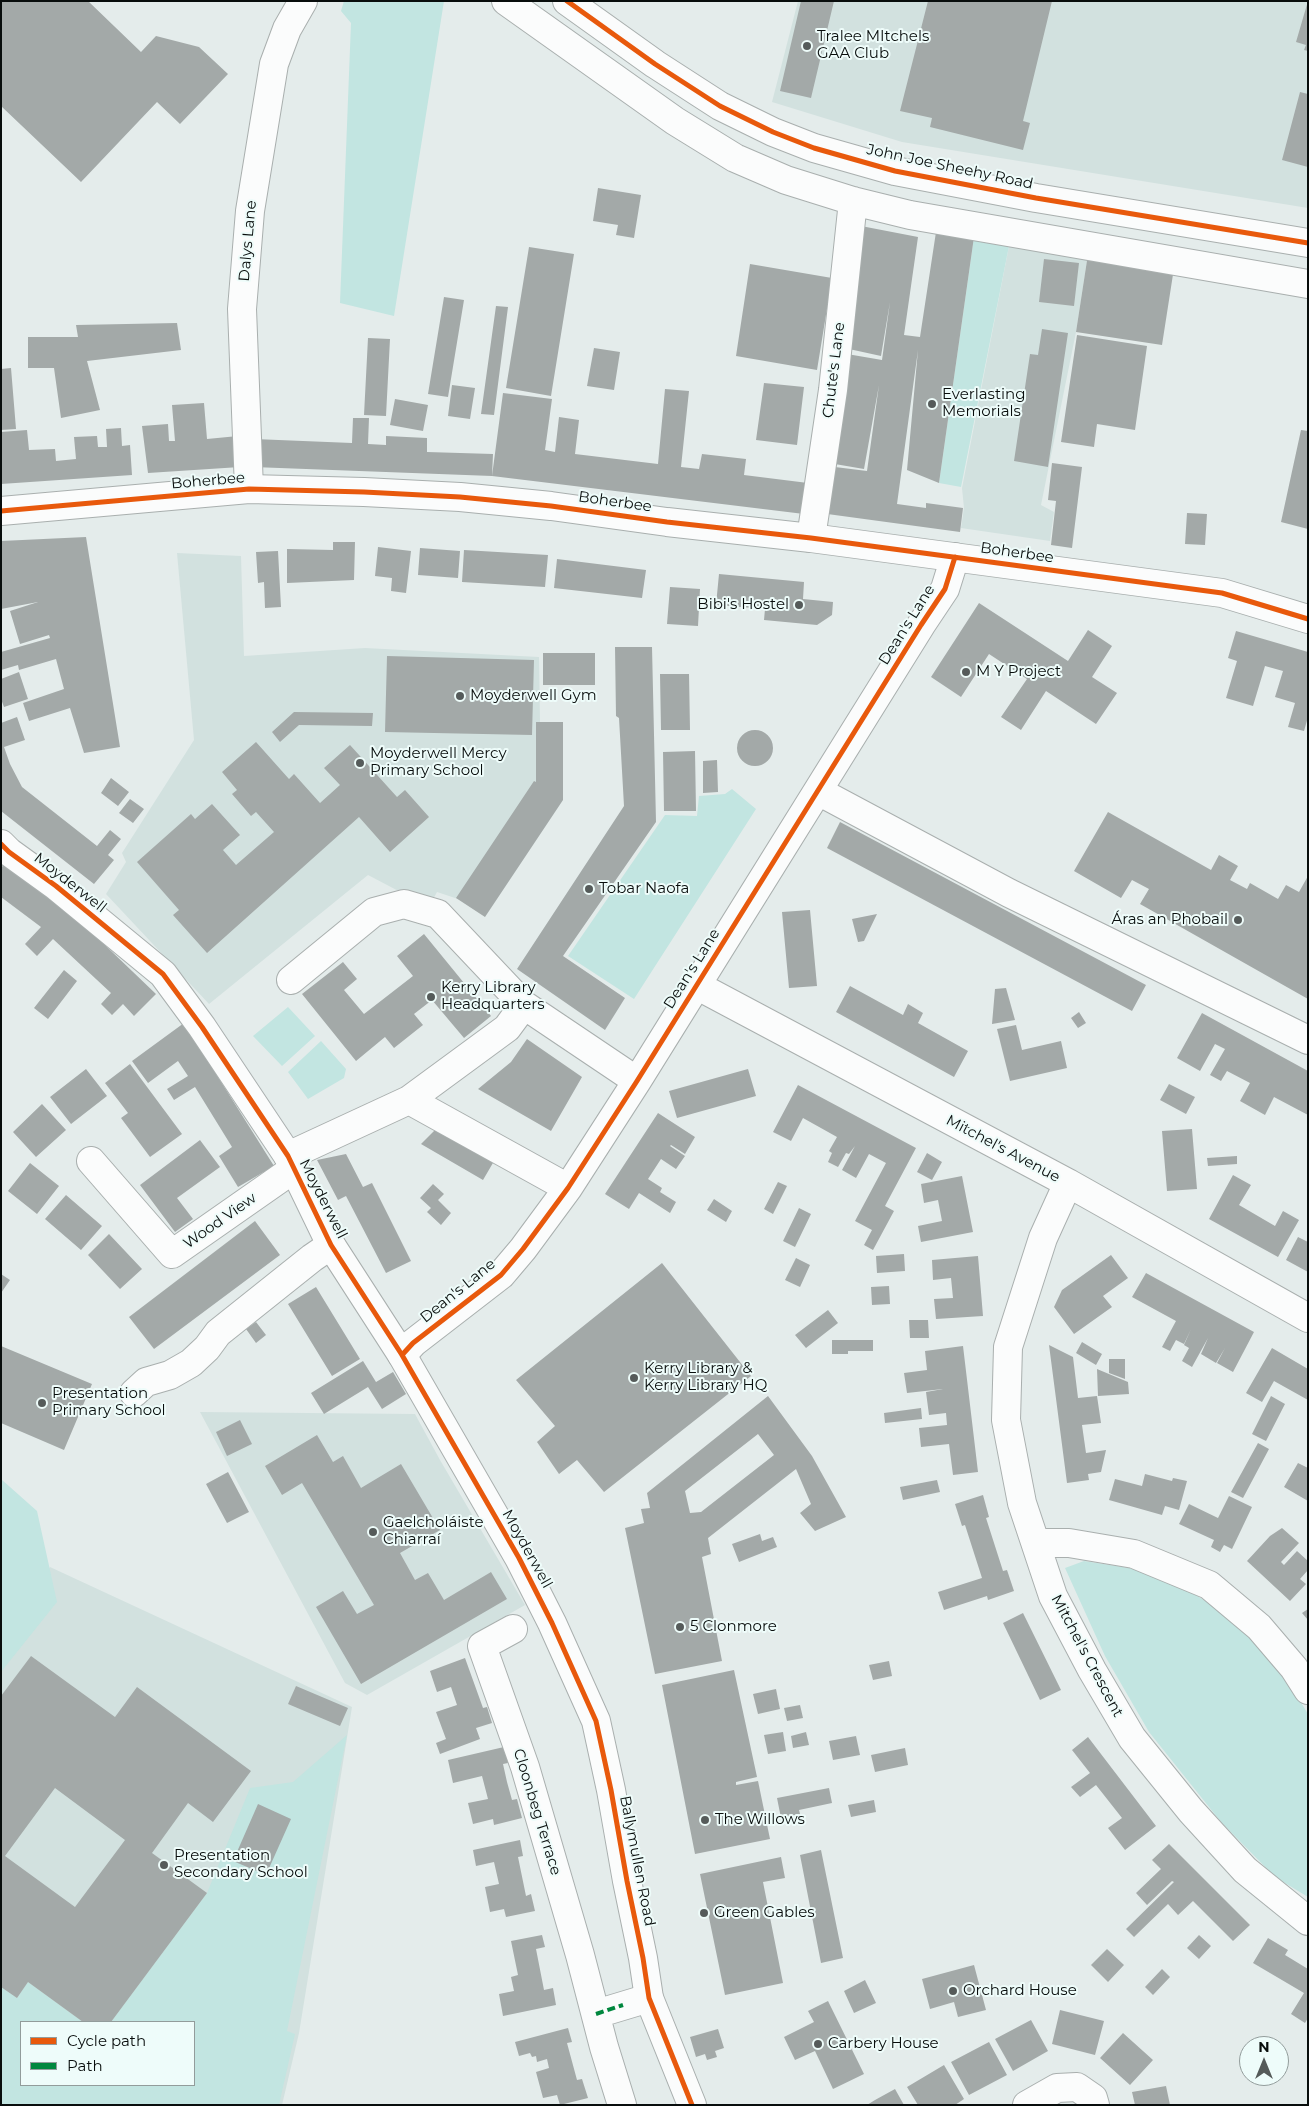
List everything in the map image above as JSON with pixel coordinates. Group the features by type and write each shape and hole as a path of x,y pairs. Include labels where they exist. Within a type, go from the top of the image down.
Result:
{"street":[{"name":"Dalys Lane","path":"249,490 242,309 250,211 274,64 287,29 302,1"},
{"path":"506,1 675,121 735,158 786,180 853,201 910,215 1308,284"},
{"name":"John Joe Sheehy Road","path":"567,1 655,64 720,106 773,132 814,148 914,175 1036,198 1308,243"},
{"name":"Chute's Lane","path":"811,538 833,390 853,201"},
{"name":"Boherbee","path":"1,511 249,490 364,492 469,498 551,506 667,522 811,538 1222,593 1308,619"},
{"name":"Dean's Lane","path":"402,1355 413,1343 500,1275 523,1249 568,1188 637,1081 920,625 945,589 955,557"},
{"path":"818,791 1009,893 1308,1040"},
{"name":"Moyderwell","path":"1,844 164,974 202,1027 291,1162 332,1245 402,1355 519,1558 552,1623"},
{"path":"291,980 374,912 404,904 438,914 535,1015 637,1081"},
{"name":"Mitchel's Avenue","path":"696,986 1068,1184 1308,1318"},
{"path":"291,1162 409,1100 507,1028 524,1005"},
{"path":"409,1100 568,1188"},
{"name":"Wood View","path":"91,1161 172,1254 291,1162"},
{"name":"Mitchel's Crescent","path":"1068,1184 1043,1238 1008,1347 1006,1420 1022,1503 1053,1596 1092,1670 1132,1738 1191,1811 1245,1870 1308,1921"},
{"path":"134,1393 146,1382 170,1375 191,1363 207,1348 218,1333 312,1258 332,1245"},
{"path":"1036,1543 1069,1543 1134,1554 1209,1585 1259,1627 1294,1668 1308,1690"},
{"name":"Ballymullen Road","path":"552,1623 596,1721 611,1790 626,1881 644,1958 649,1998 692,2105"},
{"name":"Cloonbeg Terrace","path":"514,1629 482,1646 525,1767 622,2105"},
{"path":"596,2014 649,1998"},
{"path":"1027,2105 1057,2088 1077,2087 1093,2098 1095,2105"}],"shaded area":[{"path":"344,1 444,1 394,316 340,303 351,23 341,11"},
{"path":"798,1 1308,1 1308,208 902,142 772,102"},
{"path":"974,237 1009,246 961,487 939,483"},
{"path":"1009,246 1088,254 1076,332 1041,505 1054,512 1050,541 961,528 964,508 962,488"},
{"name":"Moyderwell Mercy Primary School","path":"177,553 241,556 244,656 365,648 539,657 541,787 461,900 437,892 429,907 368,875 209,1004 106,894 126,862 122,853 194,740"},
{"path":"732,789 756,809 634,999 568,956 665,815 697,816 699,796 725,794"},
{"path":"288,1007 315,1036 282,1066 253,1036"},
{"path":"321,1041 346,1069 344,1078 308,1099 288,1072"},
{"name":"Gaelcholáiste Chiarraí","path":"200,1412 415,1414 525,1605 367,1695 345,1683"},
{"path":"1,1479 37,1511 57,1602 1,1672"},
{"path":"1084,1561 1142,1570 1186,1589 1236,1620 1277,1663 1308,1714 1308,1897 1275,1877 1221,1822 1149,1732 1105,1656 1065,1568"},
{"name":"Presentation Secondary School","path":"50,1567 352,1707 299,2033 282,2105 1,2105 1,1632"},
{"path":"347,1735 287,2031 295,2034 279,2105 1,2105 1,1987 17,1998 28,1982 82,2021 20,2021 20,2086 195,2086 195,2021 112,2021 207,1893 250,1788 293,1782"}],"building":[{"path":"1,1 88,1 141,52 156,36 199,47 228,74 180,124 157,102 81,182 1,106"},
{"name":"Tralee MItchels GAA Club","path":"801,1 834,1 811,98 780,91"},
{"path":"928,1 1052,1 1023,121 1030,123 1023,150 930,127 932,118 900,111"},
{"path":"1308,1 1308,51 1304,50 1306,45 1296,42"},
{"path":"1300,92 1308,94 1308,167 1282,160"},
{"path":"598,188 641,195 634,238 616,235 618,225 593,221"},
{"path":"861,226 918,237 904,335 920,337 936,232 974,237 939,483 907,470 918,350 897,504 926,508 926,503 963,508 960,532 820,513 827,466 867,471 879,385 864,469 829,463 847,354 882,360 890,302 881,356 849,349"},
{"path":"529,247 574,254 551,396 506,388"},
{"path":"1088,254 1174,268 1162,345 1076,332"},
{"path":"1044,259 1079,263 1074,306 1039,302"},
{"path":"750,264 832,278 817,370 736,356"},
{"path":"444,297 464,300 448,397 428,394"},
{"path":"496,306 508,307 494,415 481,414"},
{"path":"177,323 181,350 87,361 100,410 61,418 54,368 28,368 28,337 78,337 76,325"},
{"path":"1042,329 1068,333 1048,467 1014,461 1030,354 1038,355"},
{"path":"1077,335 1147,346 1135,430 1097,424 1094,447 1061,442"},
{"path":"368,338 390,339 386,416 364,415"},
{"path":"594,348 620,352 614,390 587,386"},
{"path":"11,368 16,429 1,430 1,369"},
{"path":"764,383 804,387 797,445 756,440"},
{"path":"452,385 475,388 470,419 448,416"},
{"path":"665,389 689,391 681,467 699,469 702,454 746,459 744,475 808,483 804,514 492,476 503,393 552,399 545,450 555,452 559,417 579,420 575,454 658,464"},
{"path":"395,399 428,405 423,431 390,425"},
{"path":"204,403 207,439 238,436 240,467 148,473 142,426 168,424 169,441 175,441 172,405"},
{"path":"353,418 369,418 368,444 386,445 386,436 427,438 427,452 493,454 492,476 253,467 254,439 352,443"},
{"path":"121,428 122,446 130,445 132,475 1,484 1,432 27,430 29,450 55,449 56,461 76,459 74,437 97,436 98,447 107,447 106,429"},
{"path":"1301,430 1308,431 1308,529 1281,522"},
{"path":"1052,463 1082,467 1072,548 1051,545 1056,501 1048,500"},
{"path":"1187,513 1207,514 1205,545 1185,544"},
{"path":"86,537 120,747 84,753 70,708 29,721 23,703 64,689 56,659 19,670 18,665 1,670 1,652 50,638 49,635 20,644 10,611 38,602 1,609 1,541"},
{"path":"333,542 355,542 354,580 287,583 287,549 333,550"},
{"path":"378,547 411,551 406,593 391,591 392,578 375,576"},
{"path":"420,548 460,551 458,578 418,575"},
{"path":"464,550 548,555 545,587 462,582"},
{"path":"278,551 281,607 265,608 264,582 258,583 256,552"},
{"path":"557,559 646,570 642,598 554,588"},
{"path":"719,574 804,582 803,599 833,602 832,615 817,625 764,620 765,609 716,605"},
{"path":"670,587 700,589 698,626 667,624"},
{"path":"979,603 1068,661 1088,630 1112,646 1092,677 1117,693 1096,724 1046,691 1021,730 1001,717 1027,679 989,654 961,697 931,677"},
{"path":"1236,631 1308,652 1308,717 1304,731 1288,727 1295,703 1275,697 1283,671 1265,666 1253,706 1226,698 1237,661 1228,658"},
{"name":"Tobar Naofa","path":"615,647 652,647 656,822 563,956 625,998 605,1030 517,969 624,806 619,718 616,716"},
{"path":"543,653 595,653 595,685 543,685"},
{"name":"Moyderwell Gym","path":"387,656 534,660 532,735 385,732"},
{"path":"19,672 28,699 4,707 1,699 1,679"},
{"path":"660,674 689,674 690,730 661,730"},
{"path":"294,712 373,713 372,726 299,725 280,742 272,732"},
{"path":"17,717 25,740 4,747 10,764 22,787 97,846 110,830 121,839 108,855 114,860 94,884 1,811 1,723"},
{"path":"536,722 563,722 563,800 485,917 456,898 534,781 536,782"},
{"path":"755,730 767,736 773,748 767,760 755,766 743,760 737,748 743,736"},
{"path":"256,742 289,779 294,774 320,803 340,785 324,768 350,745 397,797 405,790 429,817 390,852 359,817 207,953 173,915 179,910 137,862 191,814 195,819 212,804 240,835 223,850 236,865 274,832 256,812 251,816 232,794 237,790 222,772"},
{"path":"695,751 696,811 664,811 663,752"},
{"path":"717,760 718,792 703,793 703,761"},
{"path":"111,778 129,792 118,806 101,793"},
{"path":"130,799 144,809 133,823 119,813"},
{"name":"Áras an Phobail","path":"1108,812 1211,870 1219,855 1238,866 1230,880 1247,889 1250,883 1278,899 1286,885 1299,892 1308,876 1308,999 1140,904 1149,889 1132,880 1121,898 1074,871"},
{"path":"840,822 1146,985 1132,1011 827,848"},
{"path":"6,862 60,902 156,994 134,1016 123,1004 112,1015 101,1004 111,993 53,939 37,956 25,944 41,927 1,897 1,868"},
{"path":"810,910 817,986 789,988 782,912"},
{"path":"877,914 864,941 858,942 852,919"},
{"name":"Kerry Library Headquarters","path":"424,934 491,1016 464,1038 432,1000 414,1014 423,1025 394,1048 385,1037 356,1061 302,994 343,962 357,979 344,990 364,1014 413,976 397,956"},
{"path":"64,970 77,981 48,1019 34,1008"},
{"path":"850,986 903,1015 908,1004 923,1013 918,1023 968,1051 954,1077 836,1012"},
{"path":"1006,988 1015,1020 992,1024 995,989"},
{"path":"1079,1012 1086,1023 1078,1028 1071,1018"},
{"path":"1202,1013 1308,1071 1308,1115 1274,1097 1265,1115 1240,1101 1250,1083 1227,1071 1221,1081 1210,1075 1225,1049 1215,1044 1200,1071 1177,1058"},
{"path":"184,1023 274,1166 238,1187 219,1156 232,1147 195,1087 174,1100 167,1089 188,1076 178,1061 148,1083 132,1061"},
{"path":"1016,1025 1022,1050 1061,1041 1067,1068 1010,1081 997,1029"},
{"path":"527,1039 582,1077 551,1131 478,1089 511,1062"},
{"path":"130,1064 182,1134 150,1157 121,1118 128,1113 105,1083"},
{"path":"86,1069 107,1096 71,1124 50,1097"},
{"path":"748,1069 756,1096 677,1118 669,1091"},
{"path":"1169,1084 1195,1097 1186,1114 1160,1100"},
{"path":"798,1085 916,1148 885,1206 894,1211 873,1250 864,1245 872,1230 855,1221 886,1163 869,1154 856,1178 842,1170 855,1146 849,1154 846,1153 838,1167 828,1162 832,1153 829,1151 837,1137 803,1118 791,1141 773,1132"},
{"path":"42,1104 66,1130 36,1157 13,1132"},
{"path":"658,1113 695,1137 685,1154 670,1146 685,1156 676,1169 661,1159 648,1179 662,1188 660,1192 676,1202 670,1213 639,1193 629,1209 605,1194"},
{"path":"441,1124 497,1156 483,1180 421,1144"},
{"path":"1192,1129 1197,1189 1167,1191 1162,1131"},
{"path":"200,1140 220,1167 177,1198 193,1219 175,1232 140,1185"},
{"path":"927,1153 942,1162 932,1180 917,1172"},
{"path":"346,1154 363,1187 372,1183 411,1261 386,1273 346,1196 338,1200 317,1160"},
{"path":"1237,1156 1237,1164 1208,1166 1207,1158"},
{"path":"30,1163 59,1186 37,1214 8,1191"},
{"path":"1233,1175 1251,1185 1239,1205 1275,1226 1283,1211 1299,1220 1278,1257 1209,1219"},
{"path":"962,1176 973,1232 921,1242 918,1226 942,1221 938,1200 924,1203 921,1184"},
{"path":"778,1182 787,1186 773,1214 764,1209"},
{"path":"433,1184 444,1194 438,1200 451,1213 441,1225 427,1212 431,1208 420,1198"},
{"path":"66,1195 102,1226 81,1250 45,1219"},
{"path":"714,1199 732,1211 726,1222 707,1210"},
{"path":"799,1208 811,1214 795,1247 783,1241"},
{"path":"255,1221 280,1255 154,1349 129,1317"},
{"path":"109,1234 142,1269 120,1289 88,1255"},
{"path":"1298,1237 1308,1242 1308,1272 1286,1260"},
{"path":"904,1254 905,1271 877,1273 876,1256"},
{"path":"1111,1255 1128,1278 1103,1296 1112,1307 1074,1334 1054,1307 1062,1290"},
{"path":"978,1256 983,1316 936,1319 934,1299 953,1298 951,1278 933,1280 932,1260"},
{"path":"796,1258 810,1265 800,1287 785,1280"},
{"name":"Kerry Library & Kerry Library HQ","path":"662,1263 751,1376 604,1492 577,1460 559,1474 537,1442 555,1426 516,1380"},
{"path":"1146,1273 1254,1332 1233,1372 1217,1363 1225,1348 1216,1363 1201,1354 1208,1338 1192,1367 1182,1361 1189,1348 1184,1345 1191,1329 1184,1344 1176,1340 1170,1351 1162,1347 1176,1321 1132,1297"},
{"path":"1,1274 10,1280 1,1293"},
{"path":"889,1286 890,1304 872,1305 871,1287"},
{"path":"316,1287 360,1359 332,1376 288,1304"},
{"path":"828,1310 838,1323 806,1348 795,1335"},
{"path":"909,1320 928,1320 929,1338 910,1338"},
{"path":"256,1322 266,1335 256,1343 246,1329"},
{"path":"832,1340 873,1340 873,1351 848,1351 848,1354 832,1354"},
{"path":"1082,1342 1102,1354 1096,1365 1076,1353"},
{"path":"1049,1345 1073,1357 1078,1398 1097,1396 1101,1423 1082,1425 1086,1453 1106,1450 1101,1472 1088,1474 1089,1480 1067,1483"},
{"name":"Presentation Primary School","path":"1,1346 92,1384 64,1450 1,1423"},
{"path":"963,1346 978,1472 953,1475 949,1444 921,1447 919,1428 947,1425 946,1413 929,1415 926,1392 943,1389 907,1393 904,1373 927,1370 925,1351"},
{"path":"1272,1348 1308,1369 1308,1400 1274,1381 1262,1402 1246,1393"},
{"path":"1109,1359 1125,1359 1125,1379 1109,1373"},
{"path":"363,1361 376,1382 393,1372 406,1394 382,1409 368,1387 324,1414 311,1393"},
{"path":"1097,1369 1128,1382 1129,1394 1098,1396"},
{"path":"768,1396 812,1456 846,1517 815,1531 800,1513 811,1504 796,1469 708,1538 711,1554 702,1557 722,1661 655,1674 625,1528 644,1523 641,1509 650,1508 647,1493","holes":["758,1434 774,1455 701,1512 690,1513 685,1491"]},
{"path":"1271,1396 1285,1404 1266,1441 1252,1434"},
{"path":"921,1408 922,1419 885,1423 884,1413"},
{"path":"240,1420 252,1444 227,1456 216,1432"},
{"path":"317,1435 333,1462 343,1456 361,1488 401,1464 440,1530 400,1553 415,1580 428,1573 444,1600 491,1572 507,1599 361,1684 316,1607 343,1591 357,1614 374,1605 302,1483 282,1495 265,1466"},
{"path":"1258,1443 1269,1449 1243,1498 1231,1492"},
{"path":"1298,1463 1308,1468 1308,1501 1284,1487"},
{"path":"228,1472 249,1512 227,1523 206,1484"},
{"path":"1145,1474 1172,1481 1173,1478 1187,1481 1179,1510 1165,1506 1162,1515 1109,1500 1115,1479 1142,1486"},
{"path":"937,1480 940,1492 903,1500 900,1487"},
{"path":"983,1495 989,1517 986,1518 1003,1571 1007,1570 1014,1591 988,1600 987,1596 944,1610 938,1592 982,1578 965,1525 962,1526 955,1504"},
{"path":"1229,1496 1252,1507 1232,1549 1224,1545 1220,1552 1211,1547 1214,1540 1179,1524 1189,1504 1218,1518"},
{"path":"1282,1528 1299,1543 1281,1562 1284,1565 1297,1551 1308,1561 1308,1570 1300,1579 1306,1584 1290,1601 1247,1561 1270,1536"},
{"path":"760,1534 762,1541 773,1537 777,1547 739,1562 732,1544"},
{"path":"1308,1609 1308,1620 1302,1613"},
{"path":"1023,1613 1061,1690 1040,1700 1003,1623"},
{"name":"Presentation Secondary School","path":"31,1656 115,1717 137,1687 251,1771 213,1822 188,1803 152,1853 207,1893 112,2021 82,2021 28,1982 17,1998 1,1987 1,1696","holes":["55,1788 125,1840 75,1907 5,1856"]},
{"path":"465,1658 483,1708 487,1707 492,1723 476,1728 480,1739 440,1754 436,1743 446,1739 436,1712 457,1705 451,1687 437,1692 430,1671"},
{"path":"889,1661 892,1676 873,1680 869,1665"},
{"path":"734,1670 757,1777 736,1782 736,1785 758,1781 770,1839 695,1854 662,1685"},
{"path":"296,1686 348,1708 340,1726 288,1704"},
{"path":"776,1689 780,1709 758,1714 753,1694"},
{"path":"800,1705 803,1718 787,1721 784,1708"},
{"path":"783,1732 786,1751 768,1754 764,1735"},
{"path":"806,1732 809,1745 793,1748 791,1736"},
{"path":"856,1736 860,1755 833,1760 829,1741"},
{"path":"1088,1737 1156,1826 1125,1850 1108,1828 1122,1818 1096,1785 1080,1797 1071,1787 1090,1773 1072,1750"},
{"path":"504,1747 508,1763 503,1764 507,1782 512,1800 517,1799 522,1818 494,1825 493,1819 473,1824 468,1803 488,1799 482,1776 453,1783 448,1760"},
{"path":"905,1748 908,1765 875,1772 871,1755"},
{"path":"829,1788 832,1803 799,1810 800,1814 781,1818 777,1798"},
{"path":"874,1800 876,1812 851,1817 848,1805"},
{"path":"258,1804 291,1819 266,1875 233,1861"},
{"path":"520,1840 523,1856 518,1857 526,1896 531,1894 535,1911 506,1917 504,1909 490,1912 485,1887 499,1884 494,1862 476,1866 473,1850"},
{"path":"1169,1844 1250,1925 1233,1941 1193,1901 1178,1915 1168,1904 1134,1937 1126,1929 1174,1882 1172,1881 1147,1905 1136,1893 1161,1869 1152,1860"},
{"path":"821,1850 843,1958 821,1963 800,1855"},
{"path":"781,1857 785,1878 763,1882 783,1983 725,1995 700,1874"},
{"path":"542,1935 545,1947 536,1949 544,1990 553,1988 556,2005 503,2016 499,1994 514,1991 511,1977 518,1975 511,1941"},
{"path":"1199,1935 1211,1946 1199,1959 1187,1948"},
{"path":"1268,1938 1288,1950 1285,1955 1308,1969 1308,2018 1305,2023 1291,2014 1304,1993 1253,1963"},
{"path":"1107,1949 1124,1965 1108,1982 1091,1965"},
{"name":"Orchard House","path":"974,1965 986,2010 958,2017 954,2002 930,2009 922,1979"},
{"path":"1162,1969 1170,1977 1153,1995 1145,1987"},
{"path":"865,1980 876,2003 854,2013 844,1991"},
{"name":"Carbery House","path":"828,2001 864,2074 833,2089 815,2051 795,2060 784,2037 814,2022 808,2011"},
{"path":"1060,2010 1104,2021 1095,2055 1052,2044"},
{"path":"1031,2020 1048,2051 1013,2071 995,2039"},
{"path":"568,2028 572,2042 567,2043 577,2080 582,2079 588,2098 560,2105 557,2095 543,2098 536,2072 549,2068 547,2059 537,2062 536,2056 532,2057 530,2053 519,2056 515,2042"},
{"path":"718,2029 724,2048 715,2051 717,2057 707,2060 705,2054 696,2057 690,2037"},
{"path":"1123,2033 1153,2060 1130,2085 1100,2058"},
{"path":"989,2042 1007,2075 969,2095 951,2062"},
{"path":"944,2065 964,2099 955,2105 918,2105 907,2087"},
{"path":"1166,2086 1170,2105 1135,2105 1132,2092"},
{"path":"895,2089 904,2105 867,2105 875,2100"}],"marked path":[{"path":"596,2014 623,2005"}],"cycle path":[{"path":"567,1 655,64 720,106 773,132 814,148 895,171 1036,198 1308,243"},
{"path":"1,511 249,489 460,497 551,506 667,522 811,538 1222,593 1308,619"},
{"path":"402,1355 413,1343 501,1275 523,1249 568,1188 945,589 955,557"},
{"path":"1,844 9,852 56,886 163,974 202,1027 288,1156 331,1245 402,1355 519,1558 552,1623 596,1721 611,1790 649,1998 692,2105"}],"place":[{"name":"Tralee MItchels GAA Club","path":"807,46"},
{"name":"Everlasting Memorials","path":"932,404"},
{"name":"Bibi's Hostel","path":"799,605"},
{"name":"M Y Project","path":"966,672"},
{"name":"Moyderwell Gym","path":"460,696"},
{"name":"Moyderwell Mercy Primary School","path":"360,763"},
{"name":"Tobar Naofa","path":"589,889"},
{"name":"Áras an Phobail","path":"1238,920"},
{"name":"Kerry Library Headquarters","path":"431,997"},
{"name":"Kerry Library & Kerry Library HQ","path":"634,1378"},
{"name":"Presentation Primary School","path":"42,1403"},
{"name":"Gaelcholáiste Chiarraí","path":"373,1532"},
{"name":"5 Clonmore","path":"680,1627"},
{"name":"The Willows","path":"705,1820"},
{"name":"Presentation Secondary School","path":"164,1865"},
{"name":"Green Gables","path":"704,1913"},
{"name":"Orchard House","path":"953,1991"},
{"name":"Carbery House","path":"818,2044"}]}
